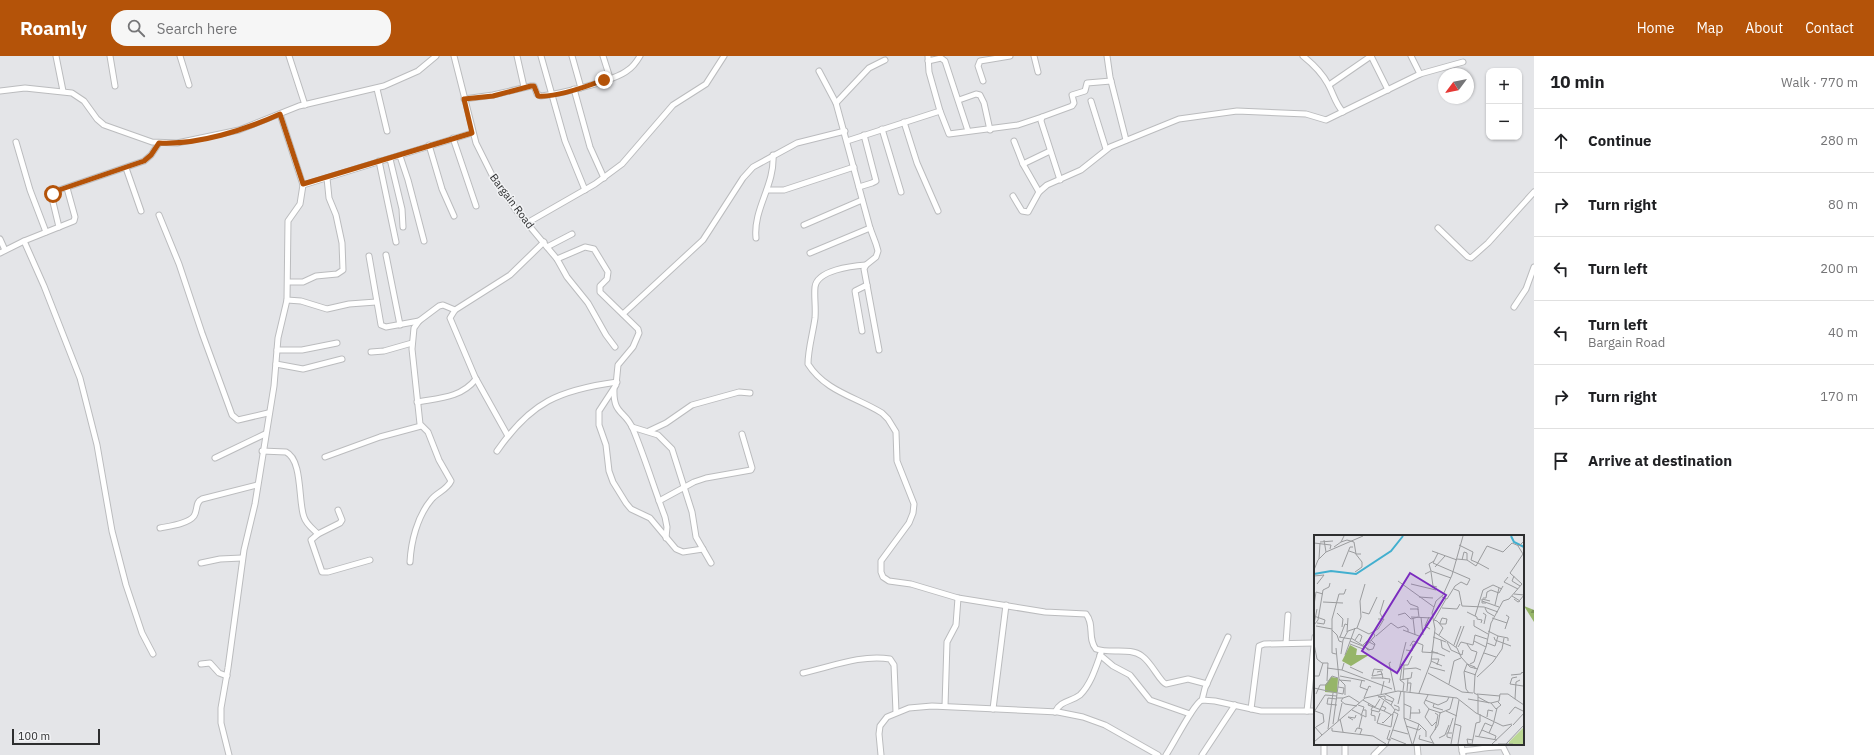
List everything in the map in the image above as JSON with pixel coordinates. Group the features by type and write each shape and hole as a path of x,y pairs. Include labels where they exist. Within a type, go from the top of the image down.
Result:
{"street":[{"path":"56,56 63,91"},
{"path":"110,56 115,86"},
{"path":"180,56 189,85"},
{"path":"289,56 304,105"},
{"path":"0,91 25,88 63,91 78,96 96,119 104,125 159,143 177,143 218,135 256,124 304,105 377,89 418,71 436,56"},
{"name":"Bargain Road","path":"454,56 472,133 484,161 498,187 558,259 574,286 592,309 606,335 616,347"},
{"path":"517,56 524,87"},
{"path":"541,56 570,156 585,190"},
{"path":"572,56 581,88"},
{"path":"603,56 610,78"},
{"path":"464,99 493,96 524,87 534,86 538,96 581,88 628,70 640,56"},
{"path":"527,223 585,190 622,164 638,148 674,105 706,84 724,56"},
{"path":"983,81 978,63 990,57 1010,56"},
{"path":"1034,56 1038,72"},
{"path":"1107,56 1111,81 1126,140"},
{"path":"1303,56 1322,74 1329,85 1334,100 1343,112"},
{"path":"1329,85 1371,56 1388,90"},
{"path":"1411,56 1420,74"},
{"path":"968,131 959,100 943,59 928,59 929,72 940,111 949,134 990,130 1018,125 1072,106 1074,103 1072,95 1085,91 1087,83 1111,81"},
{"path":"836,103 865,71 886,60"},
{"path":"1013,196 1022,211 1026,213 1039,192 1047,186 1082,170 1106,149 1179,119 1229,111 1301,114 1326,120 1420,74 1463,62"},
{"path":"819,70 836,103 845,131 858,187 878,251 876,257 866,265 851,266 826,273 817,280 815,286 816,312 808,364 819,378 830,386 882,413 888,419 896,432 897,461 914,504 913,513 909,523 881,561 881,572 883,577 888,580 911,584 958,598 1052,613 1086,614 1092,626 1091,641 1108,663 1130,675 1150,700 1190,714"},
{"path":"377,89 387,130"},
{"path":"574,89 590,147 604,178"},
{"path":"959,100 976,94 980,95 984,103 990,130"},
{"path":"1091,101 1106,149"},
{"path":"847,141 940,111"},
{"path":"229,755 220,715 227,676 242,558 257,485 277,350 287,300 288,221 300,204 303,184 280,114"},
{"path":"1042,117 1041,121 1060,180"},
{"path":"904,122 917,163 938,211"},
{"path":"882,129 901,192"},
{"path":"623,314 702,240 748,171 797,143 845,131"},
{"path":"303,184 400,156 429,145 472,133"},
{"path":"858,187 876,181 864,135"},
{"path":"453,138 476,206"},
{"path":"1014,141 1023,164 1039,192"},
{"path":"16,142 30,190 46,232"},
{"path":"59,227 52,198 53,194 144,161 151,155 159,143"},
{"path":"429,145 442,190 454,216"},
{"path":"1023,164 1050,151"},
{"path":"400,156 424,241"},
{"path":"756,238 756,218 774,167 773,156"},
{"path":"390,159 402,209 403,227"},
{"path":"379,161 396,242"},
{"path":"767,190 784,190 854,167"},
{"path":"126,168 141,211"},
{"path":"288,282 304,282 316,276 337,274 343,270 342,243 336,215 329,198 327,178"},
{"path":"0,239 2,252 24,241 70,223 75,217 67,188"},
{"path":"1438,228 1468,257 1471,258 1488,243 1534,192"},
{"path":"804,225 862,200"},
{"path":"159,215 179,264 232,415 238,420 268,413"},
{"path":"810,253 870,228"},
{"path":"508,436 476,379 450,318 455,310 510,275 545,245 572,234"},
{"path":"24,241 44,286 80,378 96,445 114,538 142,632 153,654"},
{"path":"558,259 584,247 594,249 608,272 607,279 600,286 600,292 638,329 639,333 633,346 618,365 617,382 602,405 598,417 606,445 609,470 613,482 631,509 650,518 676,549 683,552 703,548"},
{"path":"386,255 400,325"},
{"path":"370,256 376,302 381,325 400,325 419,322"},
{"path":"866,265 864,274 879,350"},
{"path":"1514,308 1526,288 1534,267"},
{"path":"862,331 855,291 867,285"},
{"path":"287,300 301,301 327,309 349,304 376,302"},
{"path":"410,562 413,539 423,512 431,500 451,482 439,460 428,432 421,426 417,402 412,343 414,328 419,322 439,306 443,305 455,310"},
{"path":"277,350 302,350 337,343"},
{"path":"371,352 384,351 412,343"},
{"path":"276,364 303,369 342,359"},
{"path":"417,402 461,393 469,388 476,379"},
{"path":"497,451 508,436 530,412 557,395 568,391 617,382"},
{"path":"614,388 614,404 632,427 659,501 667,527 666,538"},
{"path":"649,431 666,423 692,404 739,392 750,393"},
{"path":"325,457 380,437 421,426"},
{"path":"632,427 658,435 672,449 692,512 696,537 711,563"},
{"path":"215,458 265,434"},
{"path":"659,501 706,478 751,470 752,468 742,434"},
{"path":"262,451 286,452 291,456 299,480 304,518 318,534"},
{"path":"160,528 190,519 196,511 198,503 202,499 257,485"},
{"path":"338,510 342,520 340,523 318,534 311,540 322,572 328,572 370,560"},
{"path":"201,563 220,559 242,558"},
{"path":"945,706 947,642 956,625 958,598"},
{"path":"994,709 1006,605"},
{"path":"1286,643 1288,614"},
{"path":"1166,755 1196,704 1202,700 1207,684 1228,637"},
{"path":"1251,709 1258,646 1264,644 1314,643 1307,711"},
{"path":"1101,653 1139,654 1152,664 1163,683 1170,684 1188,679 1207,684"},
{"path":"1055,712 1061,704 1079,695 1083,691 1091,678 1101,653"},
{"path":"803,673 879,657 890,659 894,665 896,712"},
{"path":"201,664 210,663 219,673 227,676"},
{"path":"1202,700 1269,711 1314,711"},
{"path":"1202,755 1235,705"},
{"path":"881,755 879,734 880,726 887,717 896,712 919,706 945,706 1055,712 1083,717 1105,725 1158,755"},
{"path":"1374,755 1384,745"},
{"path":"1417,745 1418,755"},
{"path":"1463,753 1499,746 1503,747 1506,755"}],"green space":[{"path":"1524,606 1534,610 1534,622"}],"route":[{"path":"53,194 56,191 144,161 151,155 159,143 177,143 218,135 256,124 280,114 303,184 400,156 429,145 472,133 464,99 493,96 531,86 534,86 538,96 545,96 581,88 604,80"}]}
